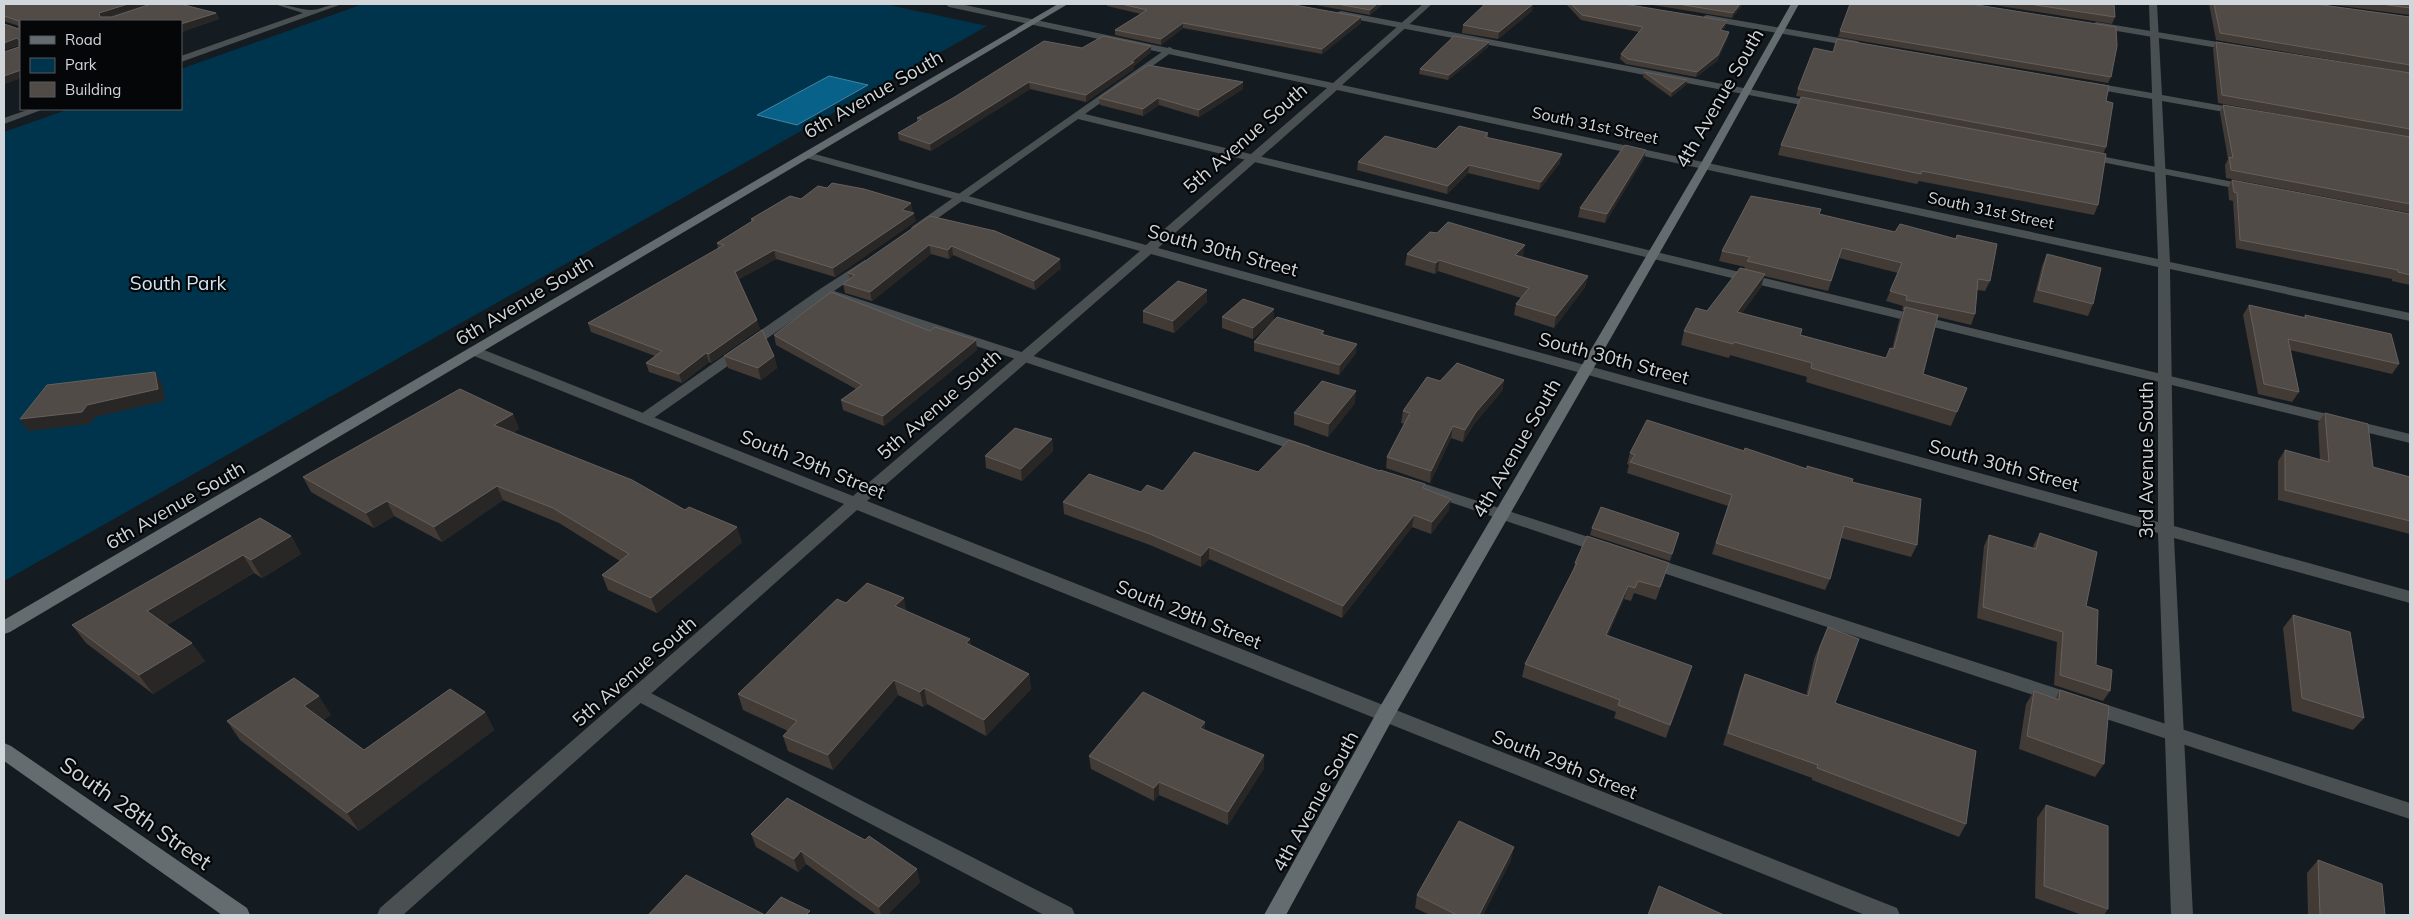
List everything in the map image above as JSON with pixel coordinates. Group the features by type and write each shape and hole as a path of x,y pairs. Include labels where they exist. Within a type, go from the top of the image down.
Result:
{"street":[{"path":"278,4 312,13"},
{"path":"182,59 338,4"},
{"name":"South 31st Street","path":"949,4 2410,317"},
{"name":"6th Avenue South","path":"4,628 1064,4"},
{"name":"5th Avenue South","path":"388,915 855,503 1254,158 1428,4"},
{"name":"4th Avenue South","path":"1275,915 1385,715 1704,165 1744,91 1781,31 1795,4"},
{"name":"3rd Avenue South","path":"2153,4 2155,97 2164,264 2166,530 2182,915"},
{"path":"1327,11 1831,108"},
{"path":"1697,16 1867,46"},
{"path":"2087,24 2243,49"},
{"path":"909,233 1169,50"},
{"path":"2078,83 2253,114"},
{"path":"4,121 36,110"},
{"path":"1076,115 2410,439"},
{"path":"2073,154 2256,189"},
{"name":"South 30th Street","path":"807,155 2410,597"},
{"path":"643,419 878,255"},
{"path":"824,292 1316,453"},
{"name":"South 29th Street","path":"474,351 1889,915"},
{"path":"1391,478 2410,811"},
{"path":"639,694 1064,915"},
{"name":"South 28th Street","path":"4,751 239,915"}],"green space":[{"name":"South Park","path":"363,4 884,4 987,26 4,581 4,132 66,110 182,110 182,69"}],"shaded area":[{"path":"829,76 868,85 797,125 757,115"}],"building":[{"path":"4,4 128,4 99,13 100,17 112,17 151,4 180,4 216,13 182,24 182,20 20,20 20,70 4,76 4,52 19,47 19,40 17,38 4,43 4,24 19,29 19,21 4,16"},
{"path":"1121,4 1289,4 1361,17 1322,49 1183,23 1161,39 1115,30 1147,10"},
{"path":"1337,4 1377,4 1370,10"},
{"path":"1485,4 1533,4 1499,32 1463,25"},
{"path":"1571,4 1624,4 1727,21 1720,30 1729,32 1718,55 1697,72 1628,59 1621,54 1643,27 1582,15"},
{"path":"1678,4 1740,4 1733,13"},
{"path":"1850,4 1971,4 2116,27 2117,46 2111,77 1840,31"},
{"path":"2029,4 2114,4 2115,17"},
{"path":"2214,4 2315,4 2410,17 2410,65 2220,33"},
{"path":"2381,4 2410,4 2410,8"},
{"path":"1103,36 1151,46 1131,62 1134,62 1086,95 1029,82 930,144 898,133 922,119 917,118 953,98 1044,41 1082,48"},
{"path":"1454,36 1489,42 1449,75 1420,69"},
{"path":"1837,39 2109,86 2106,101 2113,103 2106,147 1798,89 1814,48 1833,52"},
{"path":"2216,42 2410,73 2410,129 2222,95"},
{"path":"1148,65 1243,82 1199,110 1158,98 1143,109 1099,98"},
{"path":"1644,72 1687,80 1672,92"},
{"path":"1801,97 2106,154 2098,205 1922,171 1921,174 1781,145"},
{"path":"2223,105 2410,137 2410,204 2231,170 2229,157 2233,158"},
{"path":"1459,126 1488,133 1485,137 1562,154 1541,182 1469,165 1448,186 1358,162 1385,136 1436,149"},
{"path":"1625,145 1646,150 1607,214 1580,208"},
{"path":"2232,180 2410,214 2410,275 2398,272 2398,270 2240,240 2237,193 2234,192"},
{"path":"832,183 864,189 911,203 902,210 914,213 833,268 774,250 735,272 757,320 709,354 706,353 679,374 646,363 662,351 588,323 724,245 717,243 754,220 751,219 790,196 801,199 818,186 827,188"},
{"path":"1751,196 1821,209 1819,214 1895,232 1900,224 1956,239 1957,235 1997,244 1990,281 1978,279 1975,314 1906,300 1907,296 1890,291 1902,263 1842,248 1831,281 1747,261 1750,257 1722,251"},
{"path":"930,216 995,231 1060,259 1034,281 952,246 948,250 929,245 870,292 843,284 855,275 848,273"},
{"path":"1448,222 1525,245 1515,255 1588,276 1556,316 1516,304 1529,288 1439,260 1436,263 1407,254 1430,232 1437,233"},
{"path":"2047,254 2101,268 2093,304 2038,290"},
{"path":"1740,268 1765,274 1737,312 1802,329 1800,335 1886,358 1890,348 1894,349 1905,307 1938,315 1923,374 1967,388 1957,412 1811,368 1812,363 1684,331 1696,308 1707,311"},
{"path":"1178,281 1207,290 1173,321 1143,311"},
{"path":"831,292 930,331 935,327 976,340 883,416 841,400 862,385 774,335"},
{"path":"1243,299 1274,309 1253,328 1222,317"},
{"path":"2249,305 2391,334 2399,364 2288,339 2299,392 2264,384"},
{"path":"1277,317 1324,331 1321,334 1357,344 1340,365 1254,342"},
{"path":"762,330 774,356 758,368 724,356"},
{"path":"1457,363 1504,380 1476,412 1465,430 1453,426 1431,471 1387,457 1410,413 1403,411 1427,377 1440,381"},
{"path":"155,372 158,389 87,405 82,412 20,419 47,385"},
{"path":"1322,381 1356,391 1329,424 1294,413"},
{"path":"460,389 513,414 494,425 632,480 685,510 689,507 737,527 651,598 602,575 629,554 553,508 497,486 434,527 387,501 366,513 303,477"},
{"path":"2325,413 2368,424 2373,467 2410,477 2410,521 2285,490 2285,450 2329,462"},
{"path":"1647,420 1744,451 1745,448 1807,469 1807,466 1853,479 1852,482 1921,499 1917,545 1844,526 1830,579 1716,543 1732,495 1630,462 1635,455 1630,453"},
{"path":"1015,428 1052,439 1021,469 985,456"},
{"path":"1289,440 1425,484 1423,488 1451,499 1432,522 1414,515 1343,606 1209,547 1201,556 1150,534 1063,502 1089,474 1141,492 1147,485 1163,491 1194,452 1258,472"},
{"path":"1601,507 1679,533 1672,554 1592,528"},
{"path":"260,518 291,536 251,560 243,555 147,611 192,643 139,675 72,625"},
{"path":"2040,533 2097,552 2086,606 2098,610 2096,665 2112,670 2110,691 2060,675 2063,632 1983,607 1989,535 2036,549"},
{"path":"1587,536 1669,563 1660,587 1638,581 1635,588 1628,586 1606,635 1692,666 1670,725 1618,705 1620,700 1525,664 1577,563 1575,563"},
{"path":"867,583 904,598 895,606 970,639 966,643 1029,674 984,720 924,688 920,692 894,680 828,755 783,736 797,721 738,694 837,599 846,603"},
{"path":"2293,615 2350,632 2364,718 2302,698"},
{"path":"1828,627 1859,639 1835,703 1976,751 1966,824 1817,768 1818,765 1728,733 1745,674 1808,696 1820,647"},
{"path":"294,678 319,696 304,706 364,750 450,689 485,712 347,813 227,721"},
{"path":"2060,690 2109,706 2104,764 2027,736 2034,691 2059,700"},
{"path":"1143,692 1205,722 1200,728 1264,755 1228,812 1159,782 1154,788 1089,756"},
{"path":"787,798 865,840 869,836 917,869 879,907 801,851 794,859 751,834"},
{"path":"2046,805 2108,826 2108,909 2044,886"},
{"path":"1459,821 1514,847 1479,915 1457,915 1417,895"},
{"path":"2318,860 2382,884 2385,915 2320,915"},
{"path":"686,875 765,915 648,915"},
{"path":"1659,886 1724,915 1648,915"},
{"path":"781,897 810,911 806,915 765,915"}]}
